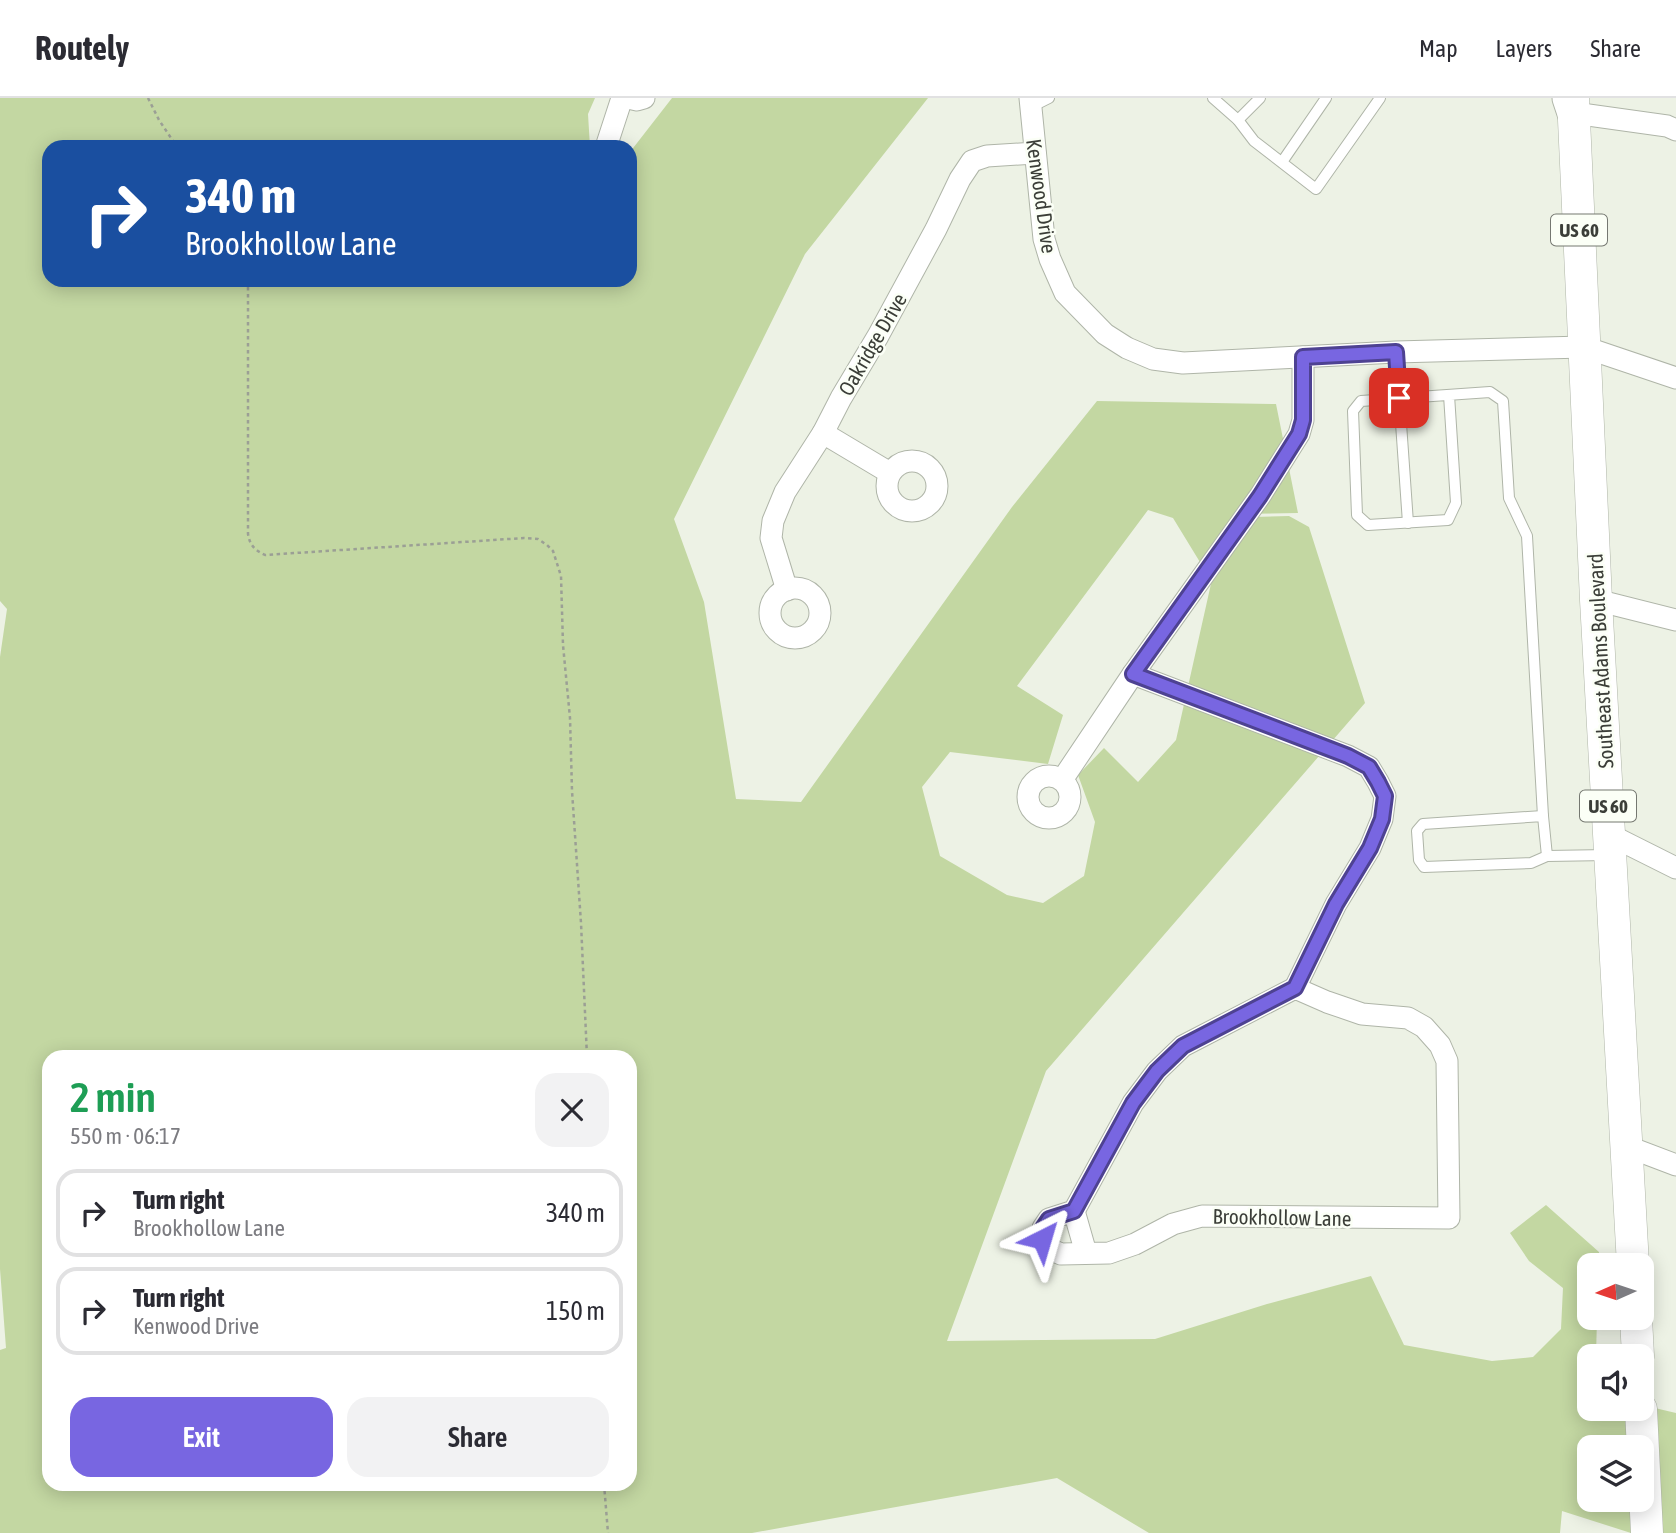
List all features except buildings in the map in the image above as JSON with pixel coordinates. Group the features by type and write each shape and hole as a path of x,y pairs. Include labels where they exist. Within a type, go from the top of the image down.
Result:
{"main road":[{"name":"Southeast Adams Boulevard","path":"1572,103 1632,1253"},
{"path":"1642,1421 1647,1533"}],"street":[{"path":"608,140 622,98"},
{"path":"628,98 644,98"},
{"name":"Kenwood Drive","path":"1037,101 1035,153 1044,239 1050,259 1065,293 1105,334 1127,348 1153,359 1183,363 1396,352 1584,347"},
{"path":"1572,103 1676,130"},
{"name":"Oakridge Drive","path":"787,590 771,538 773,521 785,492 823,433 936,229 960,179 972,161 987,156 1035,153"},
{"path":"1584,347 1676,378"},
{"path":"1062,780 1133,674 1260,496 1299,434 1303,420 1303,357"},
{"path":"823,433 890,473"},
{"path":"1596,600 1676,620"},
{"path":"1086,1253 1074,1211 1133,1103 1157,1071 1183,1046 1295,988 1336,904 1370,848 1382,819 1385,796 1369,767 1348,756 1133,674"},
{"path":"1611,845 1676,868"},
{"name":"Brookhollow Lane","path":"1074,1211 1049,1219 1043,1228 1042,1239 1047,1248 1061,1254 1109,1254 1173,1224 1202,1216 1449,1218 1447,1061 1440,1045 1424,1027 1408,1018 1362,1014 1295,988"},
{"path":"1626,1146 1676,1165"}],"lane":[{"path":"1213,98 1238,120 1254,141 1316,190 1380,98"},
{"path":"1238,120 1260,98"},
{"path":"1282,162 1326,98"},
{"path":"1396,352 1408,523"},
{"path":"1449,395 1456,503 1448,520 1368,525 1357,514 1353,411 1361,401 1490,392 1503,401 1509,498 1527,536 1547,856"},
{"path":"1544,816 1423,824 1417,831 1419,860 1424,867 1531,863 1547,856 1611,845"}],"path":[{"path":"148,98 173,140"},
{"path":"248,287 248,534 256,551 265,555 524,538 538,539 553,551 561,576 587,1050"},
{"path":"605,1491 608,1533"}],"green space":[{"path":"0,98 595,98 588,114 590,140 42,140 42,287 637,287 637,143 672,98 928,98 805,254 674,519 704,602 736,799 801,802 1012,507 1097,401 1276,404 1298,513 1237,514 1206,572 1173,518 1148,510 1017,686 1063,715 1048,764 950,752 922,787 940,856 1007,895 1043,903 1084,876 1095,822 1078,775 1104,748 1138,782 1176,740 1217,557 1253,517 1289,516 1309,527 1365,703 1046,1071 947,1341 1155,1339 1267,1304 1371,1276 1404,1345 1492,1361 1533,1357 1561,1329 1563,1288 1529,1261 1510,1233 1546,1205 1599,1252 1577,1253 1577,1330 1597,1330 1596,1344 1577,1344 1577,1421 1654,1421 1654,1408 1676,1413 1676,1533 1631,1533 1562,1511 1560,1533 1149,1533 1057,1478 752,1533 0,1533 0,1350 6,1348 0,1269 0,657 7,609 0,601"}],"route":[{"path":"1042,1239 1043,1228 1049,1219 1074,1211 1133,1103 1157,1071 1183,1046 1295,988 1336,904 1370,848 1382,819 1385,796 1369,767 1348,756 1133,674 1260,496 1299,434 1303,420 1303,357 1396,352 1399,398"}]}
